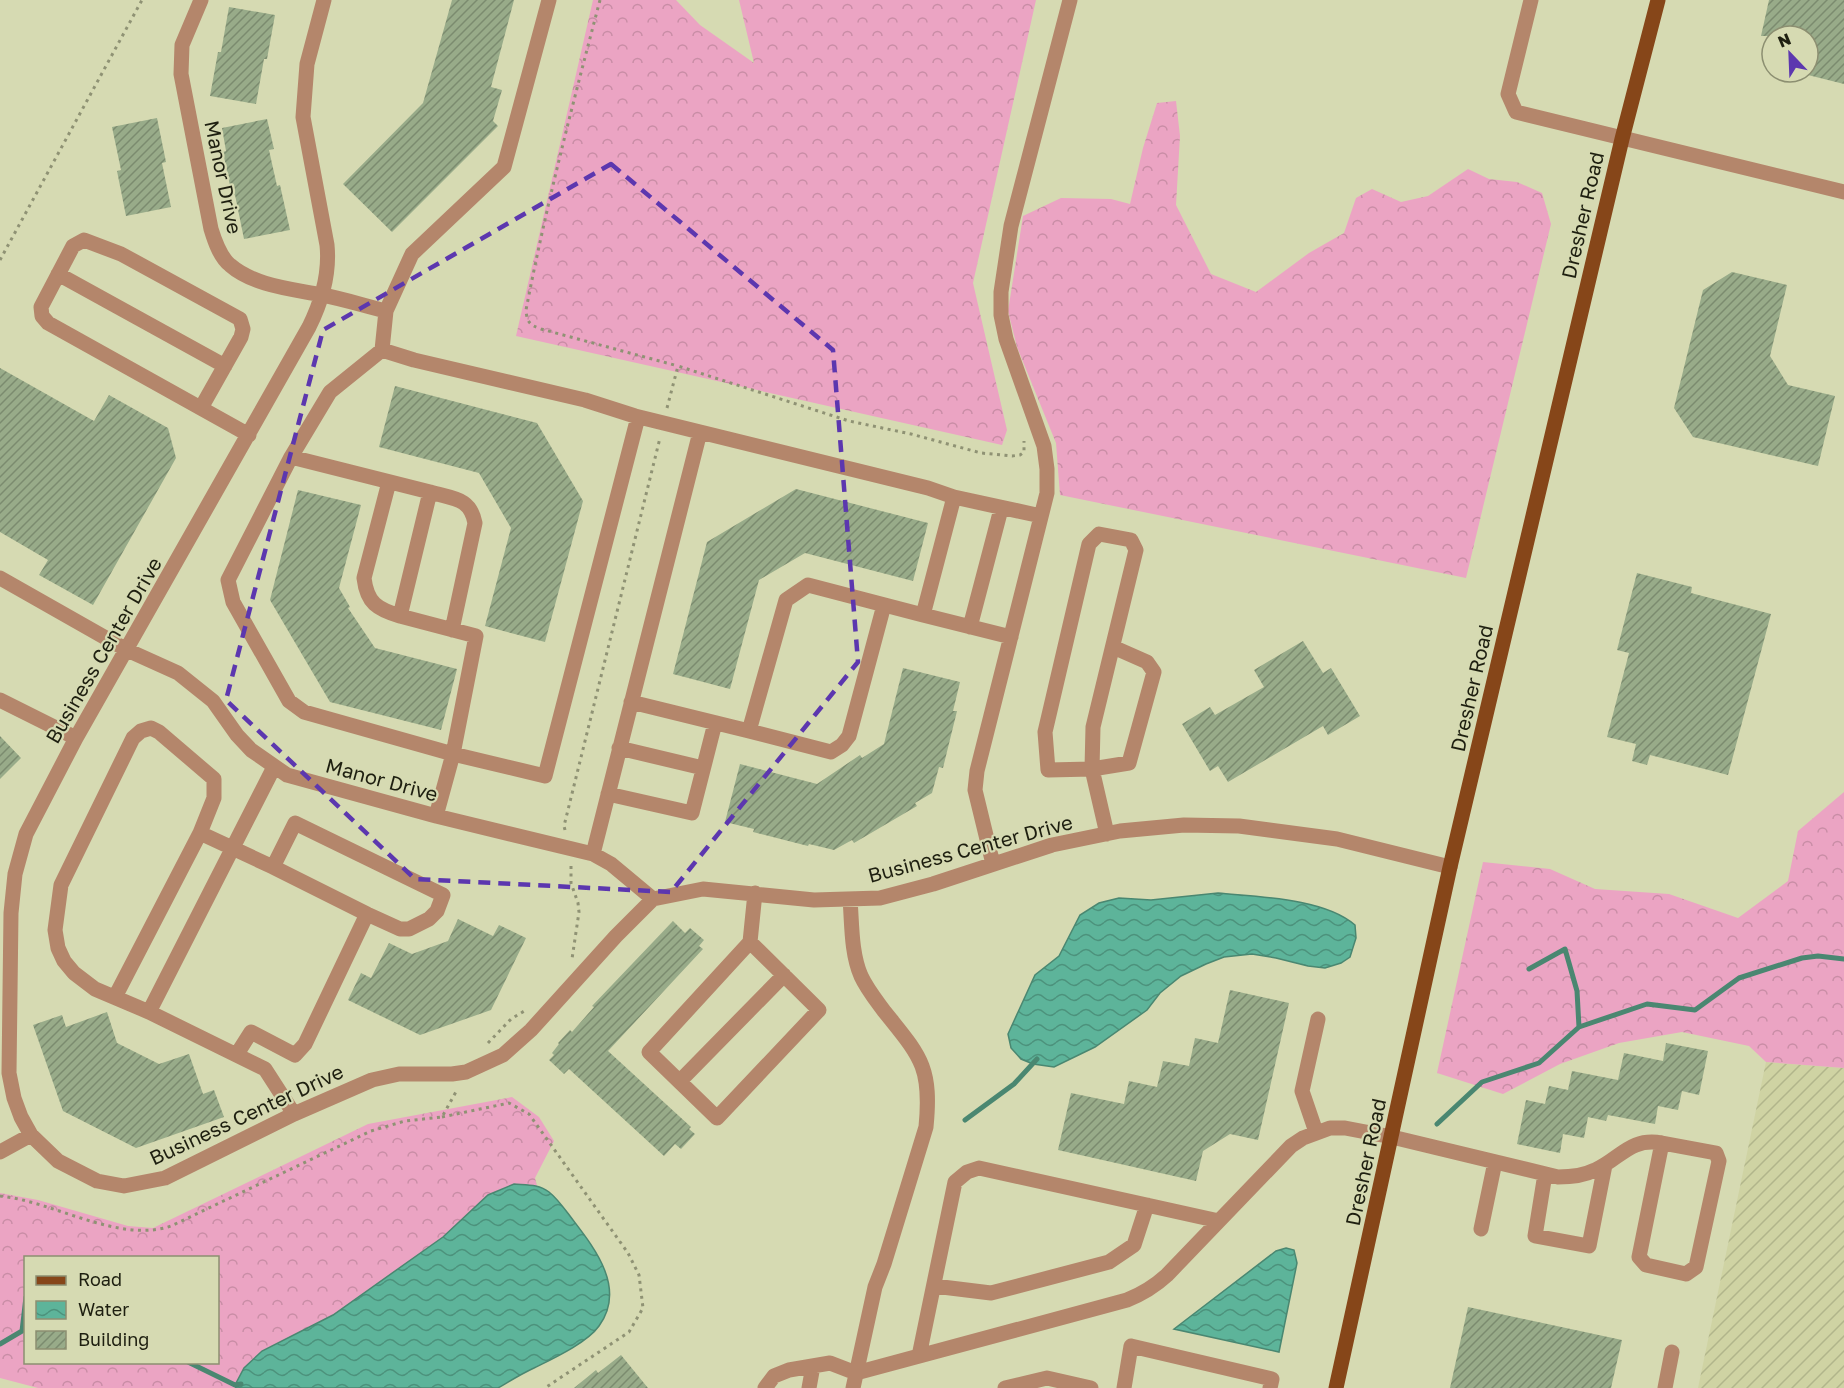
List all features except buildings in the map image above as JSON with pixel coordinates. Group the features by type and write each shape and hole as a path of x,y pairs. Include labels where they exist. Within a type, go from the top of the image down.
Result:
{"main road":[{"name":"Dresher Road","path":"1336,1388 1450,867 1622,139 1658,0"}],"street":[{"name":"Manor Drive","path":"201,0 182,45 181,74 203,198 216,246 228,264 240,273 298,291 386,311"},
{"name":"Business Center Drive","path":"324,0 307,64 303,117 327,245 328,261 323,295 309,327 249,435 76,738 34,818 20,854 12,894 4,998 10,1085 21,1117 32,1135 52,1156 97,1181 123,1186 165,1178 294,1114 372,1080 399,1074 466,1072 492,1062 513,1048 653,899 703,889 814,900 880,898 933,884 1052,845 1107,834 1184,825 1239,826 1337,839 1450,867"},
{"path":"549,0 504,167 412,254 386,311 382,350 330,392 291,457 228,580 233,602 289,700 304,712 453,754 545,776 639,417"},
{"path":"993,864 975,790 977,771 1047,493 1044,446 1006,339 1001,315 1001,292 1011,226 1070,0"},
{"path":"1531,0 1508,94 1516,112 1844,192"},
{"path":"201,408 241,337 243,329 240,320 121,254 84,240 73,246 41,307 42,316 48,323 249,435"},
{"path":"58,274 225,366"},
{"path":"382,350 414,360 585,400 639,417 928,488 1001,509 1041,516"},
{"path":"593,854 700,432"},
{"path":"291,457 464,502 473,513 475,524 452,630"},
{"path":"389,482 364,578 365,590 376,606 383,611 476,636 453,754 436,816"},
{"path":"400,616 430,492"},
{"path":"923,615 954,497"},
{"path":"970,627 1001,509"},
{"path":"1107,834 1092,769 1093,727 1136,550 1131,540 1099,534 1089,544 1045,732 1048,770 1092,769 1130,763 1154,672 1147,662 1113,647"},
{"name":"Manor Drive","path":"0,578 127,650 178,673 213,701 250,750 287,775 436,816 593,854 611,864 653,899"},
{"path":"749,732 786,600 808,585 1011,637"},
{"path":"631,702 831,752 843,745 849,736 884,605"},
{"path":"0,700 76,738"},
{"path":"608,794 692,813 715,723"},
{"path":"116,997 200,833 214,798 214,779 159,732 151,728 141,731 133,738 61,885 55,930 61,955 74,973 95,989 149,1012 265,1069 294,1114"},
{"path":"619,748 704,768"},
{"path":"149,1012 274,767"},
{"path":"200,833 400,929 409,929 429,919 437,911 443,895 295,824 273,867"},
{"path":"750,942 819,1010 717,1118 649,1052 750,942 755,893"},
{"path":"850,899 855,956 861,978 920,1060 927,1082 928,1104 926,1127 875,1287 855,1380"},
{"path":"237,1054 252,1032 296,1055 305,1044 367,914"},
{"path":"680,1082 784,975"},
{"path":"1316,1132 1302,1090 1318,1020"},
{"path":"855,1380 920,1356 1127,1300 1141,1294 1154,1287 1167,1275 1291,1146 1316,1132 1330,1128 1345,1128 1392,1137 1558,1178 1593,1172 1617,1155 1642,1142 1662,1143 1716,1153 1719,1161 1696,1267 1686,1274 1646,1265 1640,1257 1662,1143"},
{"path":"0,1152 32,1135"},
{"path":"1481,1229 1495,1162"},
{"path":"1545,1174 1536,1236 1589,1246 1605,1165"},
{"path":"920,1356 956,1182 967,1172 980,1168 1219,1221"},
{"path":"934,1286 991,1293 1109,1262 1134,1245 1147,1205"},
{"path":"1124,1388 1131,1346 1272,1379 1270,1388"},
{"path":"1665,1388 1672,1352"},
{"path":"765,1388 774,1376 789,1370 830,1363 855,1380"},
{"path":"809,1388 813,1366"},
{"path":"1005,1388 1047,1378 1091,1388"}],"path":[{"path":"0,260 142,0"},
{"path":"600,0 539,240 526,310 526,320 530,325 678,366 849,421 923,437 981,453 1020,454 1024,452 1025,447 1023,433"},
{"path":"570,963 573,958 579,912 571,883 572,850 564,826 678,366"},
{"path":"486,1044 511,1019 531,1007"},
{"path":"442,1117 466,1072"},
{"path":"0,1196 22,1199 141,1232 157,1231 371,1131 405,1121 442,1117 509,1103 529,1114 628,1253 639,1275 643,1308 629,1332 545,1388"}],"highlighted area":[{"path":"611,164 833,350 858,662 671,892 415,879 226,700 323,330"}],"shaded area":[{"path":"1766,1062 1844,1068 1844,1388 1698,1388"}],"green space":[{"path":"593,0 676,0 700,25 754,63 739,0 1036,0 973,283 1007,430 1002,445 516,336"},
{"path":"1176,101 1180,136 1176,205 1211,274 1256,292 1309,253 1344,233 1356,198 1372,189 1401,202 1428,196 1468,169 1489,179 1517,182 1542,193 1551,224 1466,578 1060,495 1056,443 1017,347 1008,311 1023,216 1061,198 1111,199 1130,204 1143,148 1157,103"},
{"path":"1844,792 1844,1068 1766,1062 1749,1046 1682,1032 1619,1043 1560,1064 1503,1094 1437,1073 1483,862 1550,869 1595,889 1669,894 1738,918 1788,881 1798,831"},
{"path":"512,1097 539,1117 554,1141 535,1178 537,1186 514,1184 488,1195 443,1237 333,1315 262,1351 235,1385 236,1388 38,1388 0,1378 0,1193 38,1200 128,1226 153,1228 368,1124"}],"water":[{"path":"1218,893 1290,900 1326,909 1342,916 1355,925 1356,938 1350,957 1341,963 1325,968 1252,954 1224,957 1181,976 1160,993 1147,1010 1095,1047 1054,1067 1033,1064 1021,1059 1011,1048 1008,1034 1035,975 1059,956 1080,915 1099,903 1119,898 1151,900"},
{"path":"514,1184 537,1186 552,1195 591,1244 605,1270 610,1298 607,1312 599,1326 586,1338 569,1350 498,1388 236,1388 235,1385 244,1368 262,1351 333,1315 443,1237 488,1195"},
{"path":"1286,1248 1294,1250 1297,1263 1279,1352 1174,1329 1276,1251"}],"waterway":[{"path":"1529,969 1565,949 1577,991 1579,1027 1647,1004 1695,1010 1739,978 1802,958 1818,956 1844,959"},
{"path":"1437,1124 1482,1082 1539,1063 1579,1027"},
{"path":"965,1120 1014,1084 1037,1059"},
{"path":"0,1344 22,1331 24,1314"},
{"path":"192,1364 235,1385 241,1384"}]}
